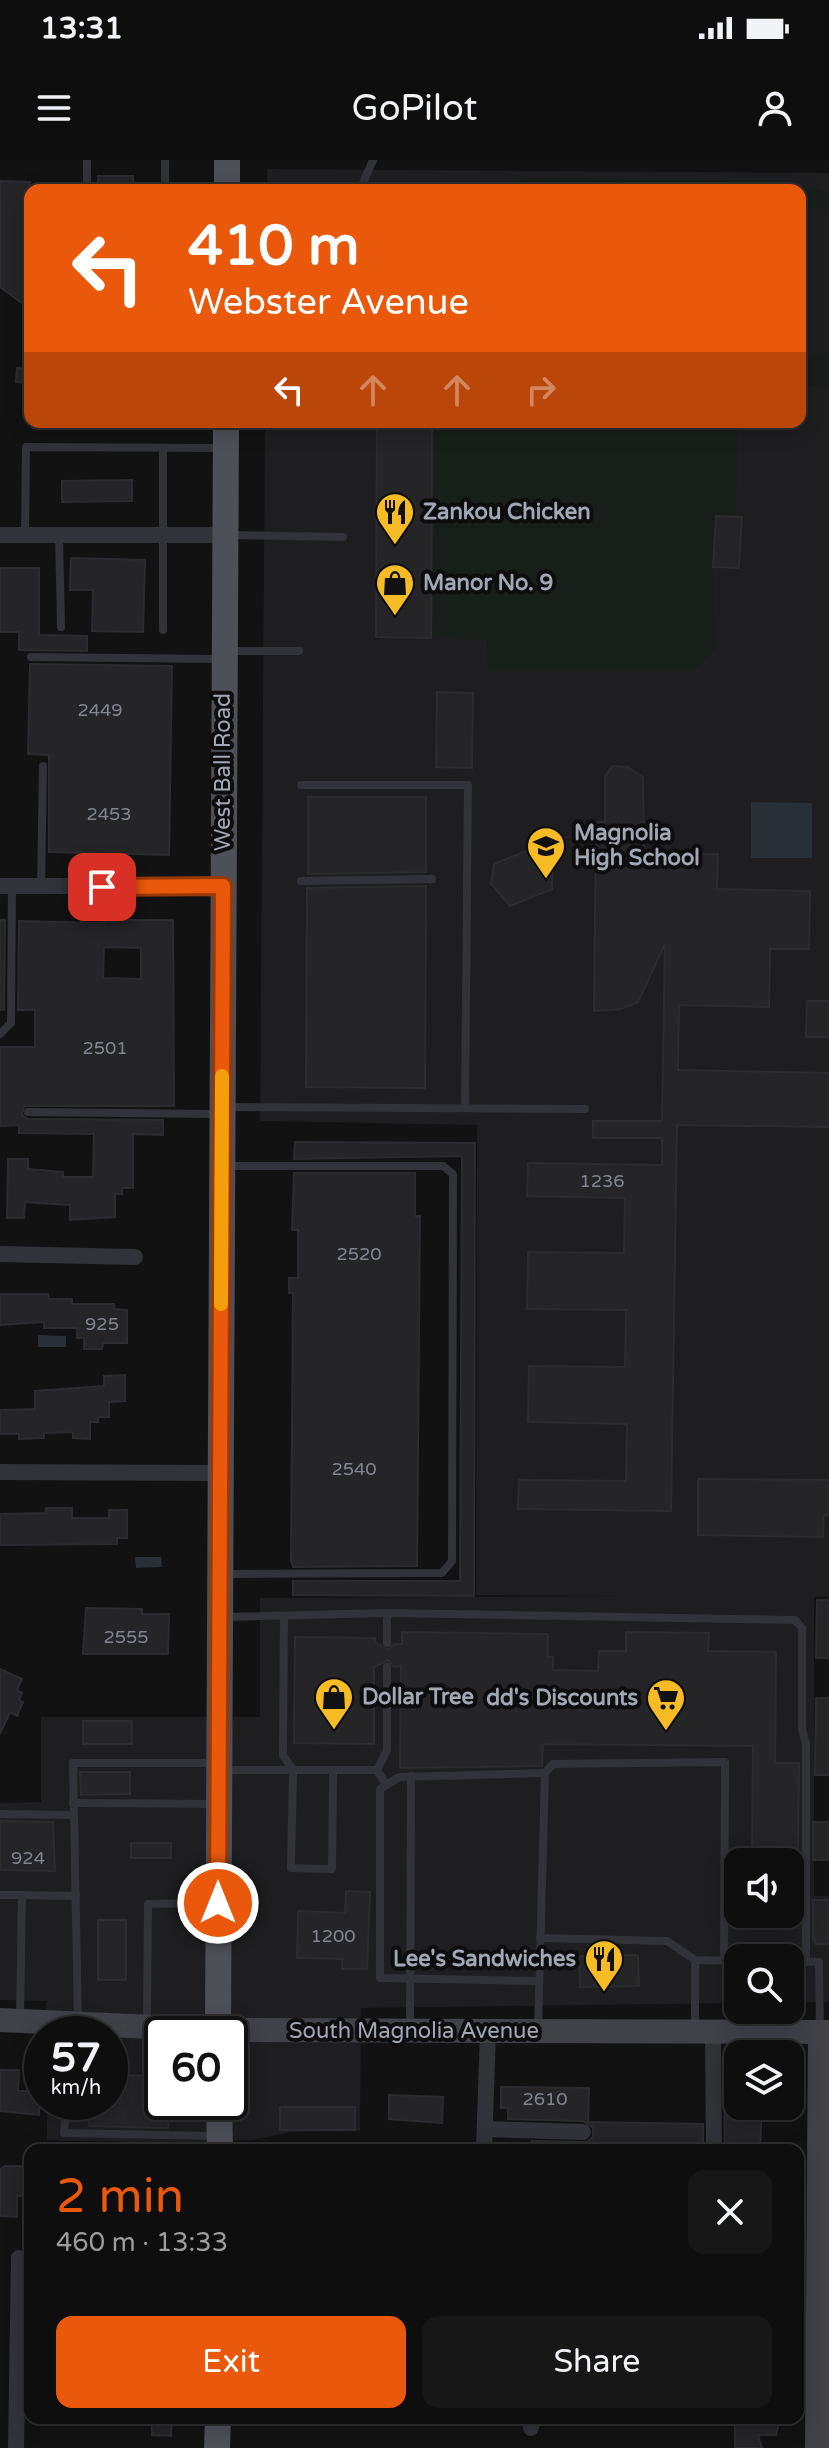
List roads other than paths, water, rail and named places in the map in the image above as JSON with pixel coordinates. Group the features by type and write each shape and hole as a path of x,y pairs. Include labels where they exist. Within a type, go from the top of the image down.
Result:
{"main road":[{"path":"227,160 227,184"},
{"name":"West Ball Road","path":"218,2016 226,428"},
{"name":"South Magnolia Avenue","path":"248,2032 825,2032"},
{"path":"817,2448 825,2032"},
{"path":"219,2120 220,2143"},
{"path":"217,2448 218,2424"}],"street":[{"path":"0,535 225,535"},
{"path":"6,886 223,886"},
{"path":"0,1254 135,1257"},
{"path":"0,1472 220,1473"},
{"path":"484,2144 488,2031"},
{"path":"704,2032 713,2144"},
{"path":"485,2129 583,2132"},
{"path":"0,2258 24,2258"},
{"path":"16,2448 24,2279"}],"lane":[{"path":"87,160 87,184"},
{"path":"165,160 165,184"},
{"path":"363,184 373,160"},
{"path":"25,534 26,447 225,448"},
{"path":"163,448 163,630"},
{"path":"59,534 61,627"},
{"path":"225,535 343,537"},
{"path":"31,657 299,651"},
{"path":"41,887 43,766"},
{"path":"301,785 468,785 465,1108"},
{"path":"301,881 432,879"},
{"path":"0,1034 11,1023 6,886"},
{"path":"28,1112 585,1109"},
{"path":"220,1574 442,1573 452,1561 453,1174 443,1166 222,1167"},
{"path":"220,1617 387,1613 795,1620 802,1628 802,1729 806,1744 806,1962 819,1962 825,2032"},
{"path":"387,1613 387,1643"},
{"path":"284,1616 283,1755 293,1770 291,1868 332,1869 333,1770"},
{"path":"377,1770 387,1750 387,1667"},
{"path":"538,2031 545,1773 553,1764 725,1762 724,1944"},
{"path":"78,2016 73,1763 377,1770"},
{"path":"377,1770 386,1785"},
{"path":"539,1981 380,1978 380,1789 399,1777 545,1773"},
{"path":"410,2030 411,1776"},
{"path":"73,1803 219,1804"},
{"path":"0,1814 73,1815"},
{"path":"0,1895 76,1896"},
{"path":"10,2020 22,1895"},
{"path":"147,2016 148,1904 218,1903"},
{"path":"540,1938 667,1941 695,1960 724,1961"},
{"path":"695,1960 704,2032"},
{"path":"65,2120 64,2133 220,2143"}],"place":[{"name":"Zankou Chicken","path":"395,546"},
{"name":"Manor No. 9","path":"395,617"},
{"name":"Magnolia High School","path":"546,880"},
{"name":"Dollar Tree","path":"334,1731"},
{"name":"dd's Discounts","path":"666,1732"},
{"name":"Lee's Sandwiches","path":"604,1993"}]}
